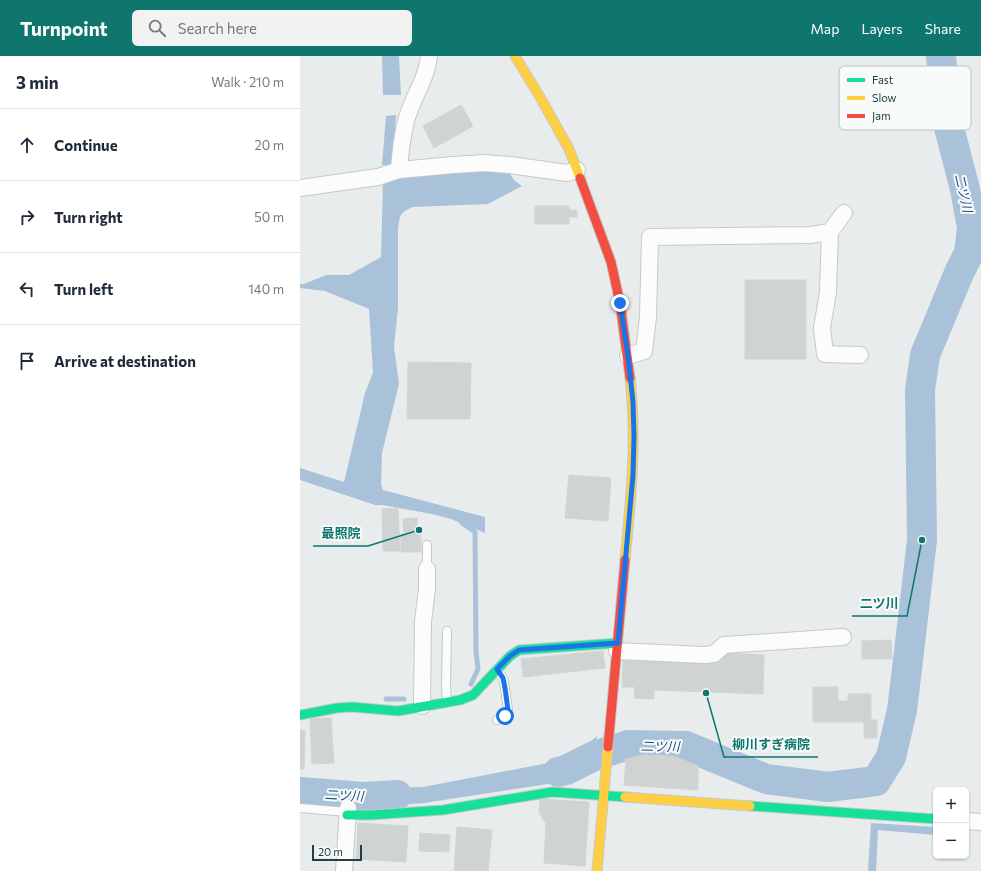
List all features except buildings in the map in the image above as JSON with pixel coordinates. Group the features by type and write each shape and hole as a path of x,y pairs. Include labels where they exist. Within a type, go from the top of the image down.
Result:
{"street":[{"path":"399,170 400,152 406,120 424,78 429,56"},
{"path":"514,56 540,97 569,150 611,262 620,303 633,402 633,475 597,871"},
{"path":"300,188 378,177 399,170 484,163 568,173 577,170"},
{"path":"844,213 830,232 828,292 822,328 824,354 860,355"},
{"path":"628,356 644,351 648,317 650,237 810,235 830,232"},
{"path":"422,699 423,622 427,588 427,569"},
{"path":"300,715 352,707 398,711 422,699 460,700 473,695 510,656 519,650 618,647 649,653 704,655 714,654 724,645 842,637"},
{"path":"344,871 348,812 371,815 443,810 552,792 933,819"},
{"path":"969,821 981,822"}],"lane":[{"path":"427,545 427,569"},
{"path":"446,700 447,631"},
{"path":"497,669 503,678 508,710 505,716 497,720"},
{"path":"300,808 348,812"}],"water":[{"path":"382,56 399,56 401,95 383,95"},
{"path":"396,115 393,165 382,165 386,116"},
{"path":"509,172 514,180 522,186 488,204 413,207 405,211 400,217 398,229 398,308 394,347 399,384 382,453 381,485 383,490 485,517 485,533 451,519 432,514 383,505 375,505 300,480 300,468 344,482 365,393 373,373 369,309 325,291 300,288 300,284 304,284 326,275 349,275 381,257 383,183 412,175"},
{"path":"597,736 592,768 561,782 424,803 357,808 356,789 423,787 553,762 584,747"},
{"path":"300,781 338,785 340,806 300,801"},
{"path":"871,823 933,827 933,835 878,830 876,871 868,871"}],"waterway":[{"name":"二ツ川","path":"941,56 942,66"},
{"name":"二ツ川","path":"558,772 566,770 594,756 628,745 686,746 766,779 828,787 876,781 891,757 902,710 922,540 920,390 925,355 959,273 969,253 972,228 965,189 950,130"},
{"path":"462,523 475,532 476,652 478,669 471,684"},
{"path":"386,699 404,699"},
{"name":"二ツ川","path":"300,792 364,797 397,795"}],"traffic: fast":[{"path":"300,715 337,708 352,707 398,711 460,700 473,695 510,656 519,650 618,643"},
{"path":"347,815 371,815 443,810 552,792 625,797"},
{"path":"750,806 933,819"}],"traffic: slow":[{"path":"515,56 569,149 580,178"},
{"path":"625,560 631,492 633,446 630,378"},
{"path":"597,871 608,747"},
{"path":"625,797 750,806"}],"traffic: jam":[{"path":"580,178 611,262 620,303 630,378"},
{"path":"608,747 625,560"}],"place":[{"name":"最照院","path":"419,530"},
{"name":"二ツ川","path":"922,540"},
{"name":"柳川すぎ病院","path":"706,693"}],"route":[{"path":"505,716 508,710 505,688 503,678 497,669 510,656 519,650 618,643 633,475 634,437 633,402 620,303"}]}
